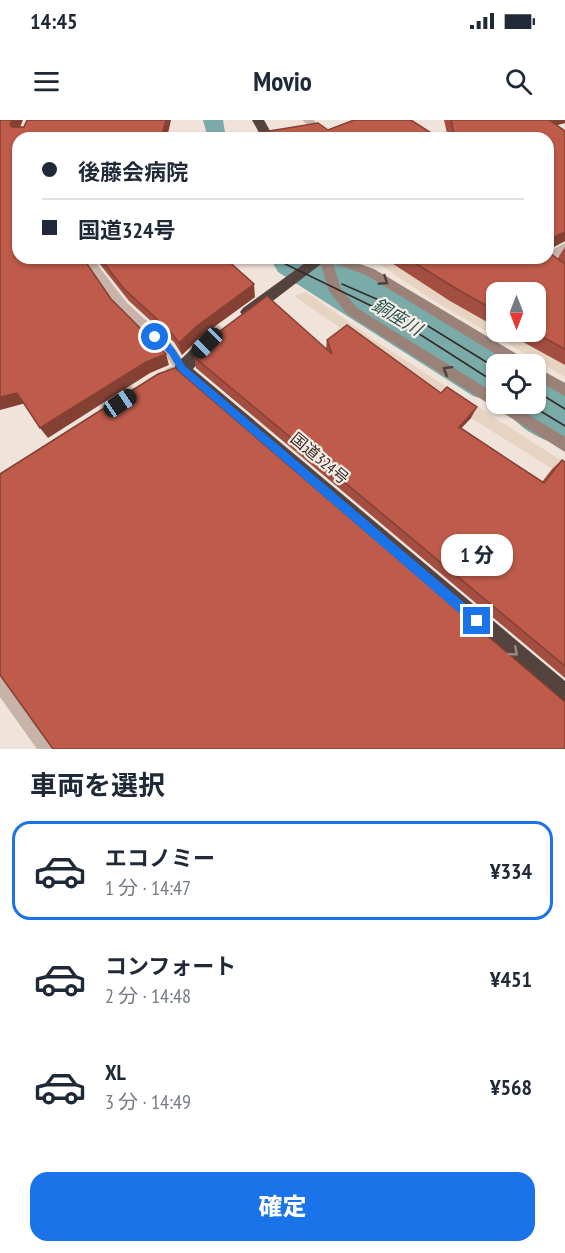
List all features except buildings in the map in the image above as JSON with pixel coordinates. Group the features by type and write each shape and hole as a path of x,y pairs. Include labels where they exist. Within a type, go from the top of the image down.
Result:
{"highway":[{"path":"182,369 230,325 316,264"},
{"name":"国道324号","path":"182,369 565,696"}],"street":[{"path":"307,120 322,132"},
{"path":"90,264 110,293 138,323 172,351 182,369 156,379"},
{"path":"326,264 335,291 352,311 486,395"},
{"path":"347,264 370,272 505,354"},
{"path":"551,264 558,270"},
{"path":"546,379 565,390"},
{"path":"517,414 565,445"},
{"path":"0,681 49,749"}],"shaded area":[{"path":"379,264 394,264 486,320 486,331 434,301"},
{"path":"306,292 486,414 565,463 565,477 471,418 294,296"},
{"path":"505,342 524,342 545,354 525,354"},
{"path":"546,354 565,365 565,377 546,366"}],"water":[{"path":"203,120 223,120 225,132 206,132"}],"waterway":[{"name":"銅座川","path":"308,264 486,371"},
{"name":"銅座川","path":"546,406 565,418"}],"tram line":[{"path":"285,264 388,314 486,377"},
{"path":"342,284 402,310 486,362"},
{"path":"546,397 565,409"},
{"path":"545,414 565,426"}],"route":[{"path":"155,337 172,351 182,369 370,527 477,621"}]}
